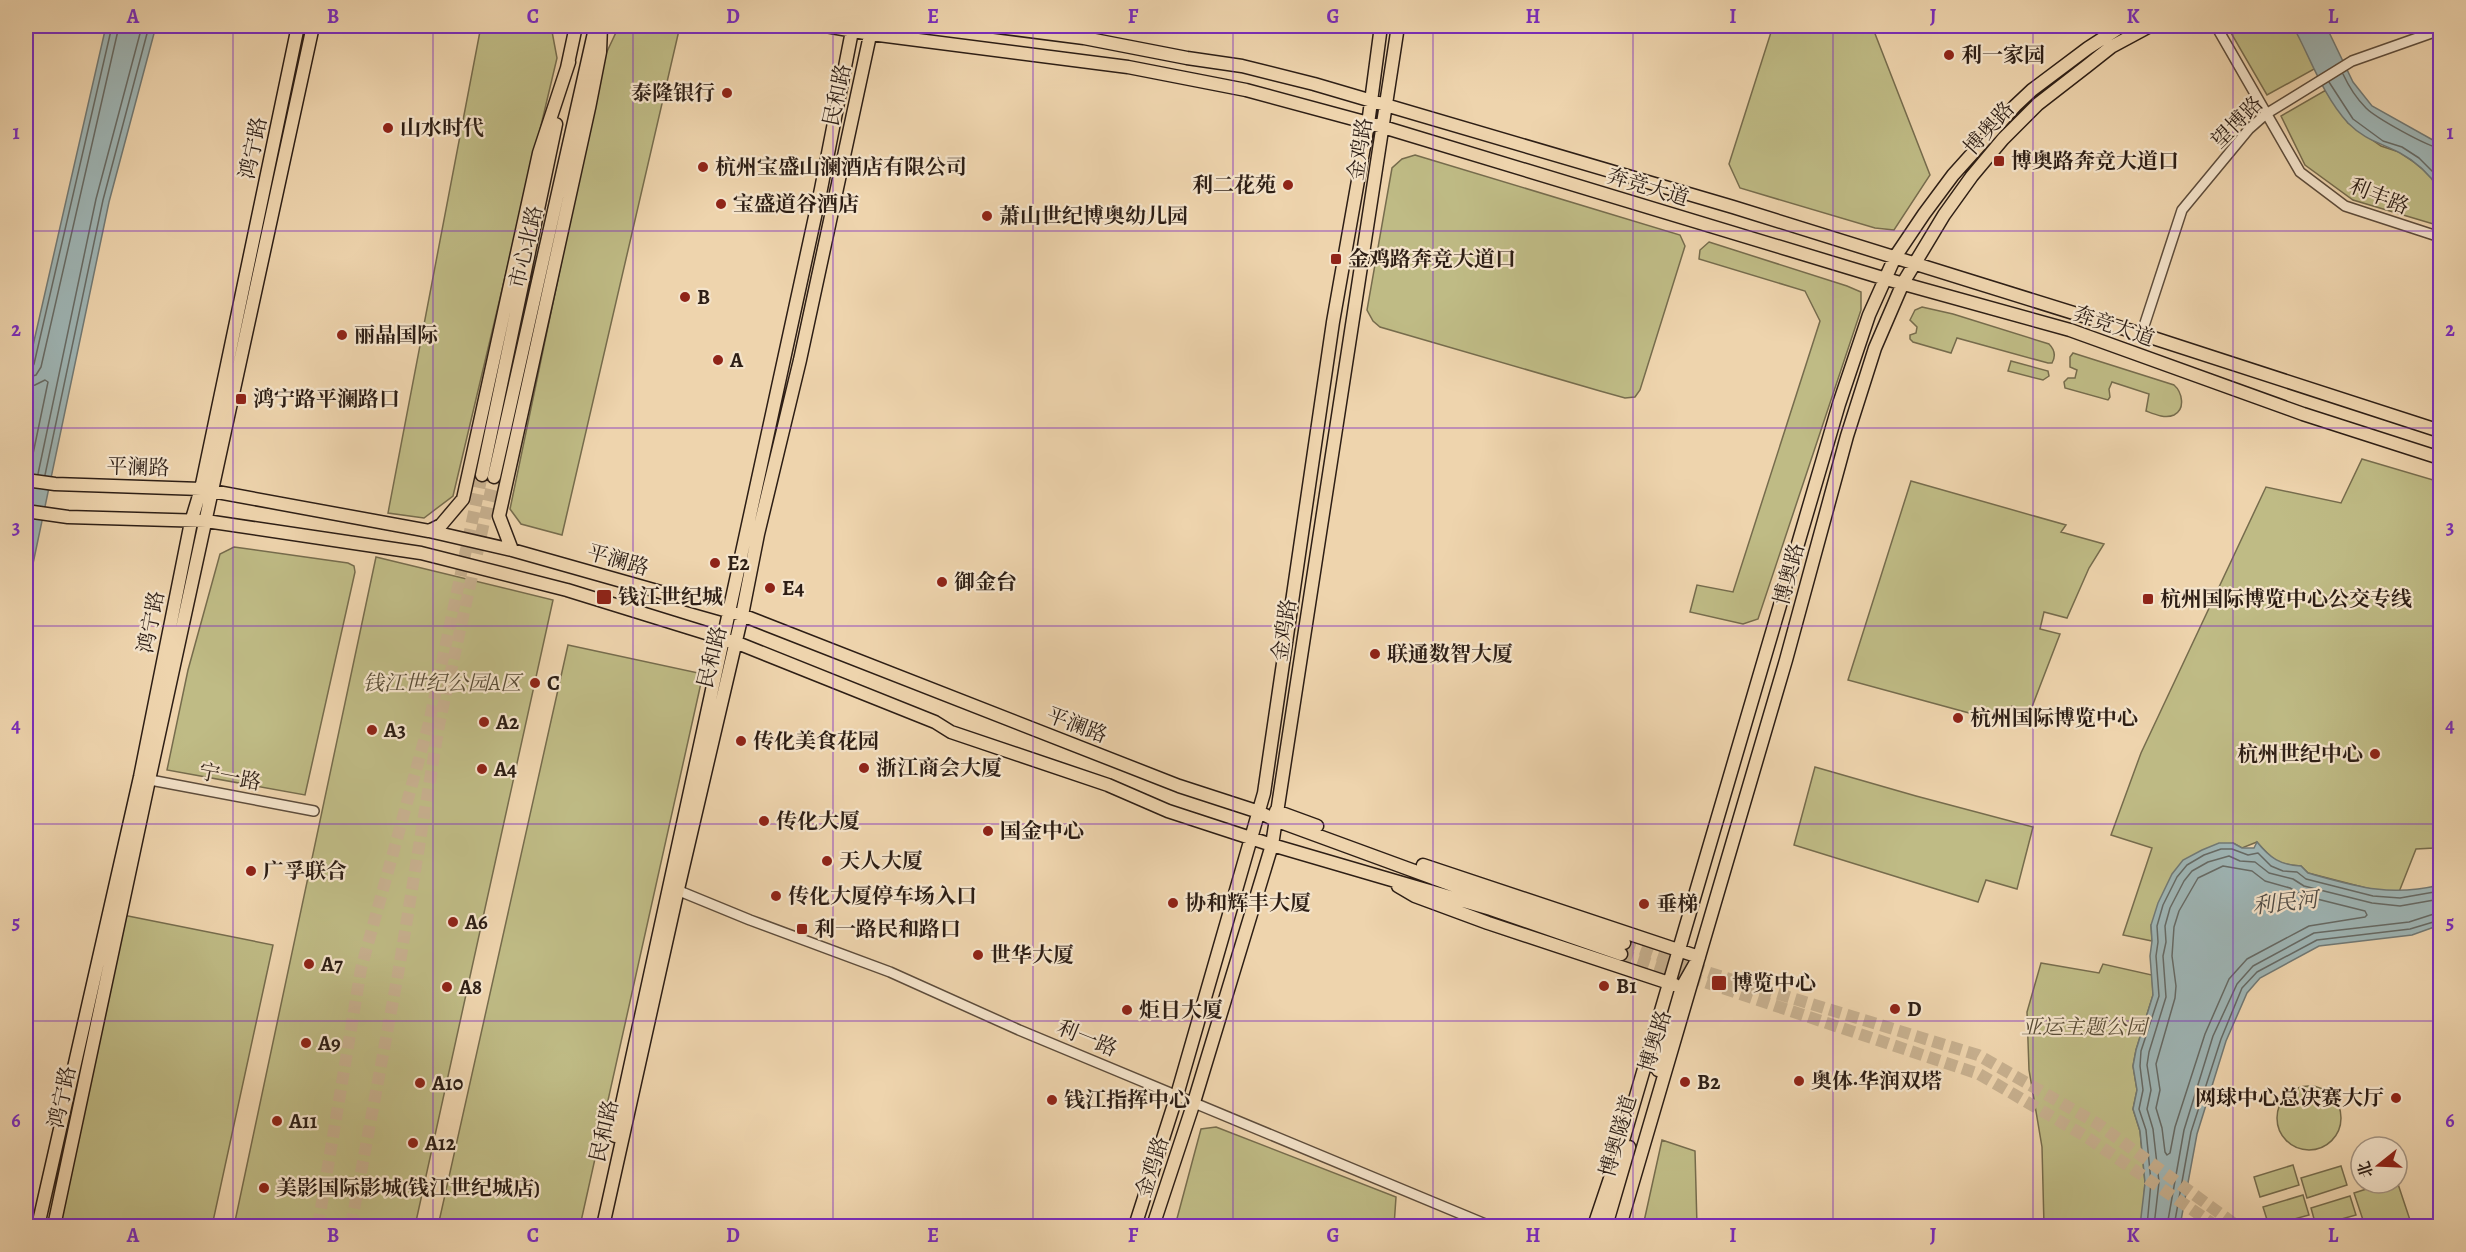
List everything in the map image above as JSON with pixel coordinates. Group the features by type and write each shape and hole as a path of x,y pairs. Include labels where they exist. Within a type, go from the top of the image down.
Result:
{"main road":[{"name":"鸿宁路","path":"38,1227 206,521 207,490 298,26"},
{"name":"鸿宁路","path":"54,1227 144,779 191,522 207,490 313,26"},
{"name":"市心北路","path":"576,26 488,476 596,26"},
{"path":"512,550 500,516 589,108 600,52 601,26"},
{"name":"奔竞大道","path":"826,26 872,30 1128,67 1246,90 1383,127 1886,279 2070,330 2303,414 2440,458"},
{"name":"奔竞大道","path":"990,26 1084,38 1242,66 1387,105 1915,263 2440,431"},
{"name":"金鸡路","path":"1136,1227 1177,1095 1264,793 1333,322 1368,124 1381,26"},
{"name":"金鸡路","path":"1153,1227 1194,1102 1272,845 1398,26"},
{"name":"博奥路","path":"1594,1227 1640,1081 1839,405 1869,315 1895,257 1953,175 2032,90 2122,26"},
{"name":"博奥路","path":"1620,1227 1686,989 1700,957 1786,660 1846,436 1875,348 1903,282 1944,215 2002,139 2038,104 2086,66 2111,47 2150,26"},
{"name":"民和路","path":"729,641 728,612 821,189 853,28"},
{"name":"民和路","path":"595,1227 729,641 742,615 758,534 800,360 872,30"},
{"path":"429,531 441,525 463,499 539,153 569,62"},
{"name":"平澜路","path":"26,480 55,484 207,490 429,531 512,550 742,615 1179,786 1276,816"},
{"name":"平澜路","path":"26,512 68,517 206,521 421,553 567,590 729,641 935,722 951,732 1108,785 1168,811 1392,882"},
{"path":"1276,816 1622,948 1416,886 1392,882"},
{"path":"1276,816 1700,957"},
{"path":"1392,882 1415,896 1488,923 1686,989"},
{"name":"民和路","path":"603,1227 674,888"},
{"name":"博奥隧道","path":"1613,1227 1686,989"},
{"name":"博奥隧道","path":"1606,1227 1630,1144 1640,1081"}],"street":[{"name":"利丰路","path":"2216,26 2300,172 2345,206 2437,236"},
{"name":"望博路","path":"2145,323 2182,210 2249,129 2266,114 2352,61 2440,30"},
{"name":"宁一路","path":"144,779 314,812"},
{"name":"利一路","path":"674,888 750,920 890,972 1019,1030 1490,1227"}],"green space":[{"path":"481,26 551,26 557,58 453,496 424,518 388,513"},
{"path":"619,26 680,26 562,535 521,524 510,509 604,58"},
{"path":"1773,26 1872,26 1930,175 1894,230 1875,228 1740,188 1729,164"},
{"path":"2227,26 2293,26 2316,68 2267,95"},
{"path":"2326,90 2348,123 2381,146 2399,152 2432,177 2440,190 2440,226 2353,200 2305,165 2281,116"},
{"path":"1415,155 1680,235 1685,246 1640,390 1635,397 1625,398 1600,391 1380,327 1373,321 1367,310 1392,168 1402,159"},
{"path":"1709,242 1861,292 1861,310 1758,619 1743,624 1690,612 1697,585 1733,592 1820,321 1805,291 1699,259 1700,250"},
{"path":"1922,307 1953,314 2049,344 2054,353 2052,363 1957,338 1951,353 1913,342 1910,335 1916,333 1917,327 1910,320 1915,310"},
{"path":"2073,353 2174,385 2182,400 2180,409 2174,415 2167,416 2146,411 2149,394 2112,382 2108,400 2065,388 2064,382 2068,378 2075,378 2077,370 2070,367 2070,357"},
{"path":"2011,361 2048,371 2049,376 2043,380 2008,371"},
{"name":"杭州世纪中心","path":"2362,459 2440,482 2440,827 2434,848 2416,849 2399,892 2374,890 2308,873 2301,866 2276,860 2257,842 2242,848 2233,843 2151,925 2152,941 2123,935 2152,848 2111,835 2141,753 2266,487 2341,503"},
{"name":"杭州国际博览中心","path":"1911,481 2066,525 2061,532 2104,544 2089,568 2067,618 2044,612 2040,629 2060,634 2030,712 2012,706 2006,723 1848,680"},
{"path":"234,547 348,563 354,566 355,572 305,795 167,770 188,670 220,554"},
{"name":"钱江世纪公园A区","path":"376,557 553,600 415,1226 234,1226"},
{"path":"568,645 703,674 580,1226 438,1226"},
{"path":"1815,767 2033,827 2017,889 1986,880 1978,902 1794,845"},
{"path":"123,915 273,945 212,1226 56,1226"},
{"name":"亚运主题公园","path":"2041,963 2099,973 2103,964 2152,975 2153,995 2133,1066 2137,1090 2133,1109 2140,1131 2145,1182 2143,1216 2140,1226 2044,1226 2042,1147 2029,1070 2027,1012"},
{"path":"2303,1086 2315,1086 2332,1095 2339,1106 2341,1118 2339,1130 2332,1141 2315,1150 2303,1150 2291,1145 2282,1136 2277,1124 2277,1112 2282,1100 2291,1091"},
{"path":"1216,1127 1396,1197 1394,1226 1175,1226 1201,1129"},
{"path":"1662,1140 1695,1151 1697,1226 1643,1226"},
{"path":"2293,1165 2299,1185 2260,1197 2254,1177"},
{"path":"2341,1166 2347,1185 2307,1198 2301,1178"},
{"path":"2303,1195 2309,1215 2269,1226 2263,1207"},
{"path":"2355,1195 2402,1195 2412,1226 2365,1226"},
{"path":"2350,1196 2356,1215 2316,1226 2311,1208"}],"water":[{"path":"106,26 156,26 109,202 26,597 26,376"},
{"path":"2293,26 2326,26 2353,82 2372,106 2440,144 2440,190 2412,160 2367,138 2348,123 2324,89"},
{"name":"利民河","path":"2257,842 2266,852 2281,862 2301,866 2308,873 2358,886 2405,890 2440,885 2440,925 2412,935 2319,946 2260,978 2247,993 2226,1041 2197,1134 2180,1226 2140,1226 2145,1183 2140,1131 2133,1109 2137,1090 2133,1066 2153,995 2150,956 2151,925 2158,903 2172,874 2183,860 2219,843 2233,843 2242,848 2254,848"}],"tunnel":[{"path":"318,1226 361,969 429,723 482,475"},
{"path":"351,1226 398,974 439,725 494,477"},
{"path":"1624,943 1710,973 1978,1055 2098,1124 2237,1226"},
{"path":"1621,954 1979,1074 2085,1136 2216,1226"}],"place":[{"name":"利一家园","path":"1949,55"},
{"name":"泰隆银行","path":"727,93"},
{"name":"山水时代","path":"388,128"},
{"name":"博奥路奔竞大道口","path":"1999,161"},
{"name":"杭州宝盛山澜酒店有限公司","path":"703,167"},
{"name":"利二花苑","path":"1288,185"},
{"name":"宝盛道谷酒店","path":"721,204"},
{"name":"萧山世纪博奥幼儿园","path":"987,216"},
{"name":"金鸡路奔竞大道口","path":"1336,259"},
{"name":"B","path":"685,297"},
{"name":"丽晶国际","path":"342,335"},
{"name":"A","path":"718,360"},
{"name":"鸿宁路平澜路口","path":"241,399"},
{"name":"E2","path":"715,563"},
{"name":"御金台","path":"942,582"},
{"name":"E4","path":"770,588"},
{"name":"钱江世纪城","path":"604,597"},
{"name":"杭州国际博览中心公交专线","path":"2148,599"},
{"name":"联通数智大厦","path":"1375,654"},
{"name":"C","path":"535,683"},
{"name":"杭州国际博览中心","path":"1958,718"},
{"name":"A2","path":"484,722"},
{"name":"A3","path":"372,730"},
{"name":"传化美食花园","path":"741,741"},
{"name":"杭州世纪中心","path":"2375,754"},
{"name":"浙江商会大厦","path":"864,768"},
{"name":"A4","path":"482,769"},
{"name":"传化大厦","path":"764,821"},
{"name":"国金中心","path":"988,831"},
{"name":"天人大厦","path":"827,861"},
{"name":"广孚联合","path":"251,871"},
{"name":"传化大厦停车场入口","path":"776,896"},
{"name":"协和辉丰大厦","path":"1173,903"},
{"name":"垂梯","path":"1644,904"},
{"name":"A6","path":"453,922"},
{"name":"利一路民和路口","path":"802,929"},
{"name":"世华大厦","path":"978,955"},
{"name":"A7","path":"309,964"},
{"name":"博览中心","path":"1719,983"},
{"name":"B1","path":"1604,986"},
{"name":"A8","path":"447,987"},
{"name":"D","path":"1895,1009"},
{"name":"炬日大厦","path":"1127,1010"},
{"name":"A9","path":"306,1043"},
{"name":"奥体·华润双塔","path":"1799,1081"},
{"name":"B2","path":"1685,1082"},
{"name":"A10","path":"420,1083"},
{"name":"网球中心总决赛大厅","path":"2396,1098"},
{"name":"钱江指挥中心","path":"1052,1100"},
{"name":"A11","path":"277,1121"},
{"name":"A12","path":"413,1143"},
{"name":"美影国际影城(钱江世纪城店)","path":"264,1188"}]}
